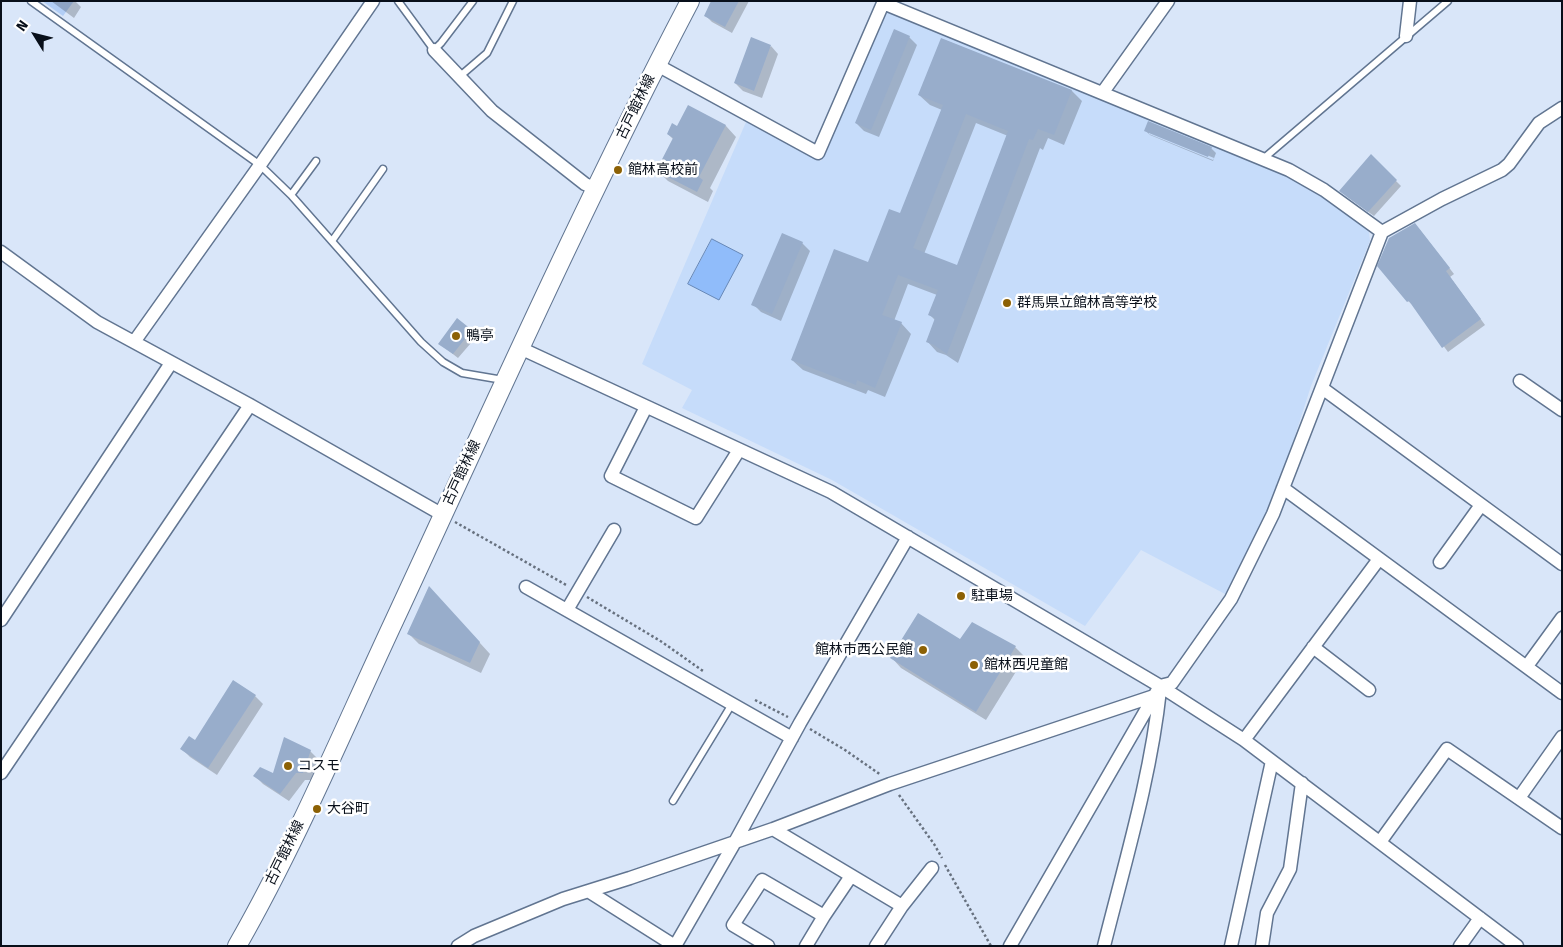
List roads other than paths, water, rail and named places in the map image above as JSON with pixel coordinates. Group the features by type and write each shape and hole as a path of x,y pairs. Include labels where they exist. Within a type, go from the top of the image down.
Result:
{"main road":[{"name":"古戸館林線","path":"237,946 290,845 448,518 504,380 596,189 690,1"}],"street":[{"path":"134,342 260,165 373,1"},
{"path":"1103,92 1168,1"},
{"path":"1406,36 1410,1"},
{"path":"657,65 818,154 884,2 1289,170 1324,190 1382,232"},
{"path":"434,50 492,110 585,184 596,189"},
{"path":"458,946 474,936 563,899 773,829 890,784 1157,691 1172,682 1231,600 1273,514 1382,232 1442,199 1502,170 1510,164 1539,123 1562,108"},
{"path":"1,252 97,322 250,405 448,518"},
{"path":"520,348 831,492 908,537 1157,691 1244,740 1517,946"},
{"path":"1,620 170,363"},
{"path":"1520,381 1562,410"},
{"path":"1322,388 1562,564"},
{"path":"1,773 250,405"},
{"path":"646,407 611,476 696,518 739,450"},
{"path":"1283,488 1562,693"},
{"path":"1440,562 1481,505"},
{"path":"567,610 614,530"},
{"path":"588,891 675,946 908,537"},
{"path":"1244,740 1379,559"},
{"path":"526,587 792,738"},
{"path":"1527,666 1562,618"},
{"path":"1313,647 1369,690"},
{"path":"1010,946 1157,691"},
{"path":"1104,946 1157,721 1157,691"},
{"path":"1519,798 1562,737"},
{"path":"1380,842 1447,748 1562,828"},
{"path":"1231,946 1272,761"},
{"path":"1262,946 1267,914 1290,869 1302,783"},
{"path":"773,829 902,906"},
{"path":"876,946 902,906 932,868"},
{"path":"806,946 851,876"},
{"path":"768,946 733,925 762,880 824,916"},
{"path":"1460,946 1480,918"}],"lane":[{"path":"31,1 260,165 291,195 421,342 443,362 462,373 504,380"},
{"path":"398,1 434,50 441,44 473,1"},
{"path":"459,77 488,53 513,1"},
{"path":"1263,159 1448,1"},
{"path":"291,195 316,161"},
{"path":"332,241 383,169"},
{"path":"673,801 732,704"}],"place":[{"name":"館林高校前","path":"618,170"},
{"name":"群馬県立館林高等学校","path":"1007,303"},
{"name":"鴨亭","path":"456,336"},
{"name":"駐車場","path":"961,596"},
{"name":"館林市西公民館","path":"923,650"},
{"name":"館林西児童館","path":"974,665"},
{"name":"コスモ","path":"288,766"},
{"name":"大谷町","path":"317,809"}]}
